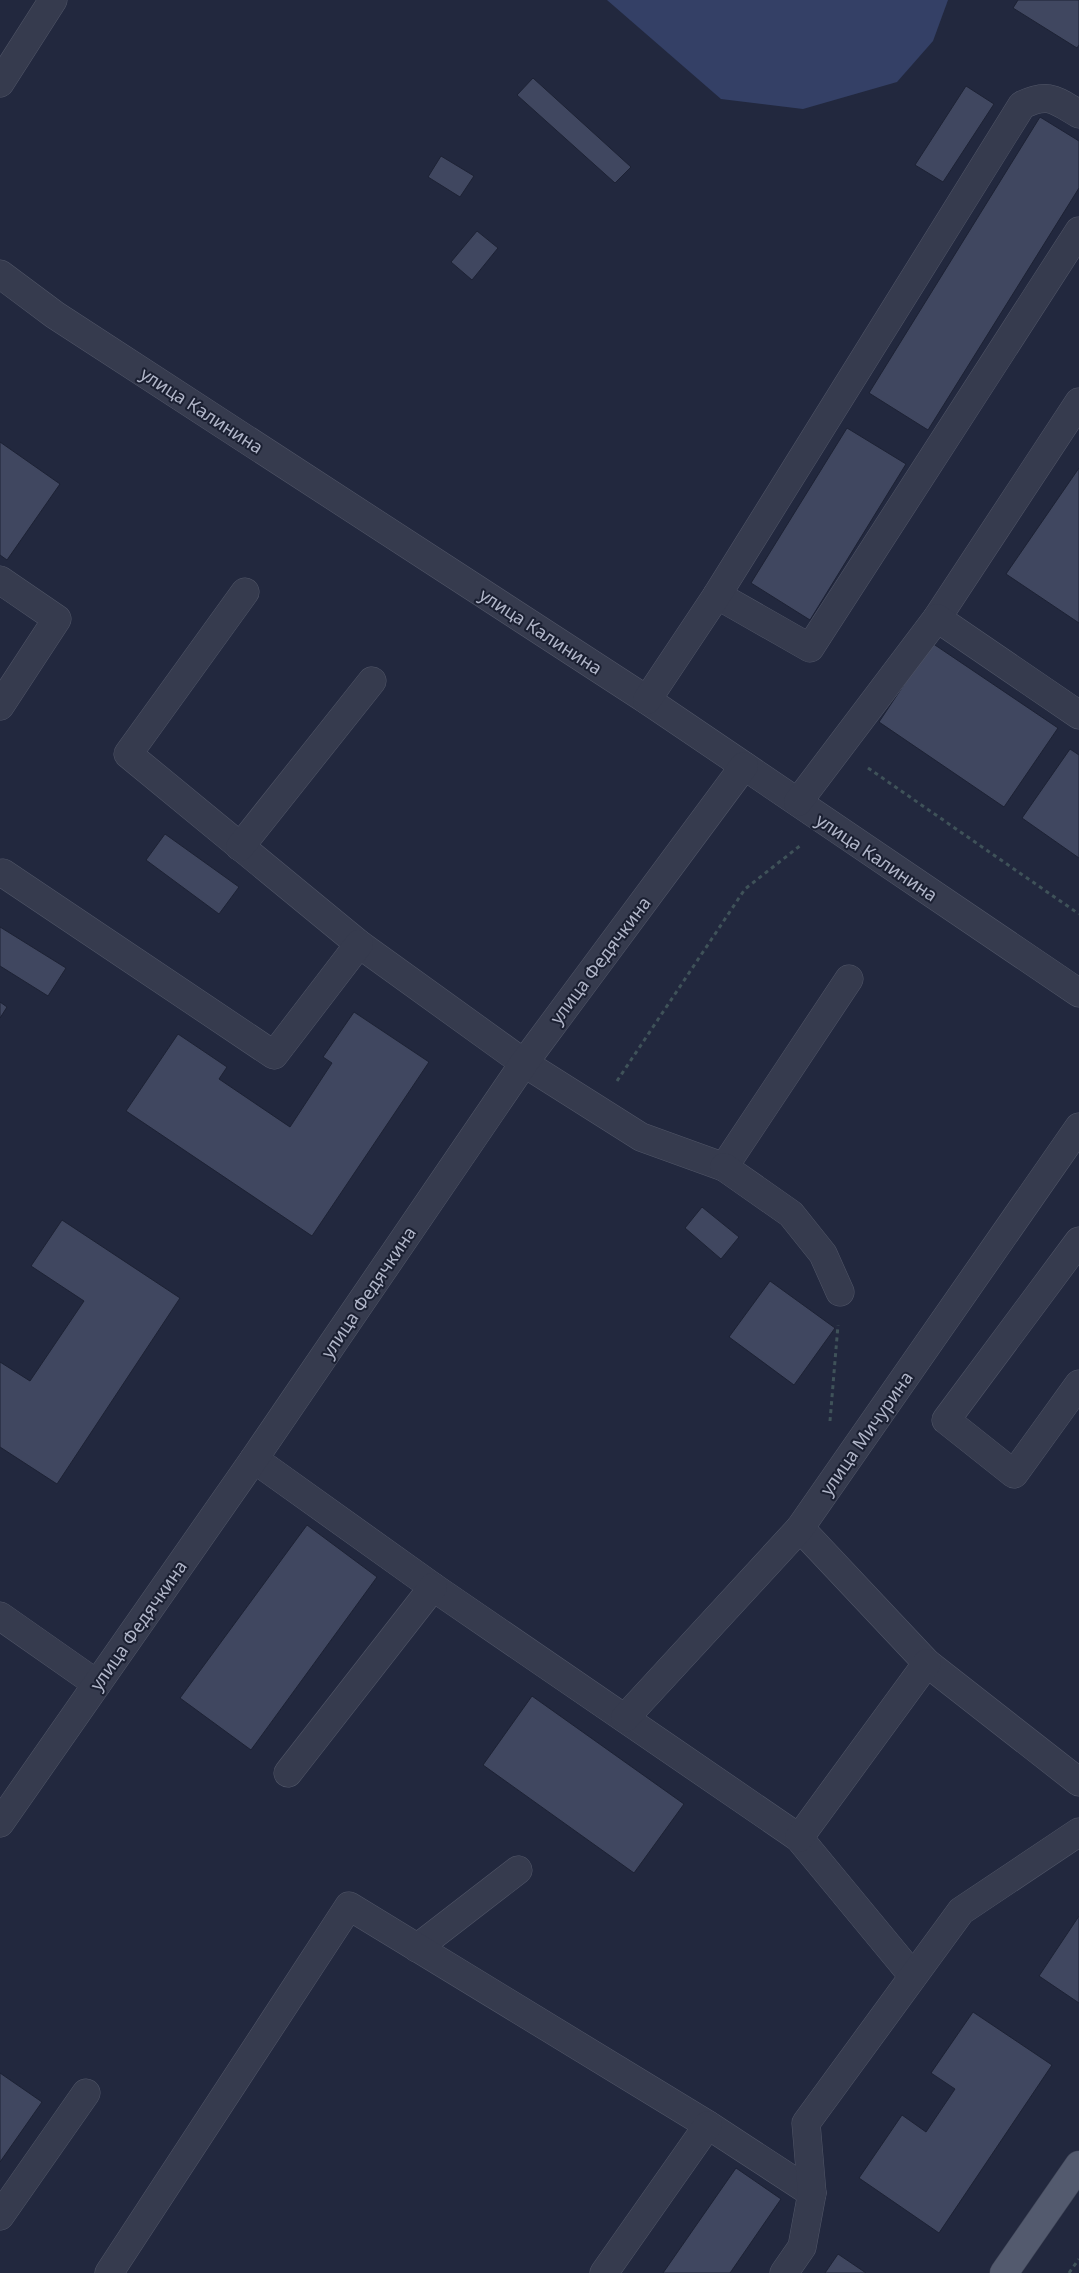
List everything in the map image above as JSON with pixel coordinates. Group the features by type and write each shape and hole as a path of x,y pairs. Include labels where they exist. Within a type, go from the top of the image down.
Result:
{"main road":[{"path":"1004,2273 1079,2165"}],"street":[{"path":"0,83 53,0"},
{"path":"647,700 717,595 1022,105 1037,98 1053,99 1079,114"},
{"path":"717,595 810,648 1079,231"},
{"name":"улица Калинина","path":"0,274 55,315 647,700 1079,993"},
{"path":"798,802 937,618 1079,402"},
{"path":"0,580 57,619 0,706"},
{"path":"245,592 128,754 359,944 524,1063 641,1137 724,1167 791,1214 823,1254 840,1292"},
{"path":"937,618 1079,715"},
{"path":"240,847 372,682"},
{"name":"улица Федячкина","path":"0,1823 254,1459 524,1063 744,766"},
{"path":"0,874 3,874 274,1055 359,944"},
{"path":"724,1167 849,979"},
{"name":"улица Мичурина","path":"625,1718 800,1528 1079,1126"},
{"path":"1079,1242 946,1420 1014,1474 1079,1384"},
{"path":"254,1459 433,1586 799,1838 914,1976"},
{"path":"800,1528 927,1663 1079,1782"},
{"path":"288,1773 433,1586"},
{"path":"0,1616 97,1684"},
{"path":"799,1838 927,1663"},
{"path":"784,2273 802,2247 812,2193 806,2123 961,1911 1079,1832"},
{"path":"417,1948 518,1870"},
{"path":"109,2273 350,1906 708,2125 812,2193"},
{"path":"0,2216 86,2093"},
{"path":"604,2273 708,2125"}],"path":[{"path":"839,748 1079,914"},
{"path":"862,776 867,768"},
{"path":"598,1110 745,889 828,823"},
{"path":"829,1427 840,1292"},
{"path":"1070,2273 1079,2259"}],"water":[{"path":"607,0 948,0 933,41 897,82 803,109 721,99"}],"building":[{"path":"1018,0 1079,0 1079,45 1077,48 1013,8"},
{"path":"533,78 631,167 615,183 517,95"},
{"path":"966,86 994,104 943,182 915,165"},
{"path":"1040,117 1079,141 1079,188 928,430 869,393"},
{"path":"441,156 474,176 460,197 428,177"},
{"path":"477,231 498,248 472,280 451,262"},
{"path":"847,428 906,464 810,620 751,583"},
{"path":"0,442 60,484 7,560 0,555"},
{"path":"1079,468 1079,623 1006,574"},
{"path":"932,643 1058,728 1004,807 879,722"},
{"path":"1070,749 1079,755 1079,858 1022,818"},
{"path":"165,834 239,887 219,914 146,860"},
{"path":"0,927 66,968 48,996 0,966"},
{"path":"0,1002 7,1007 0,1018"},
{"path":"354,1012 429,1062 312,1236 126,1111 178,1034 227,1067 219,1079 290,1127 332,1063 323,1057"},
{"path":"702,1207 739,1237 721,1259 685,1228"},
{"path":"62,1220 180,1298 57,1484 0,1447 0,1362 30,1381 84,1301 31,1266"},
{"path":"770,1281 835,1328 794,1385 729,1337"},
{"path":"307,1525 377,1577 251,1750 180,1698"},
{"path":"532,1696 684,1804 634,1873 483,1765"},
{"path":"1079,1916 1079,2003 1039,1976"},
{"path":"973,2012 1052,2065 939,2233 859,2178 902,2115 926,2132 955,2089 931,2073"},
{"path":"0,2073 42,2102 0,2162"},
{"path":"736,2168 781,2199 730,2273 663,2273"},
{"path":"838,2254 866,2273 825,2273"}]}
